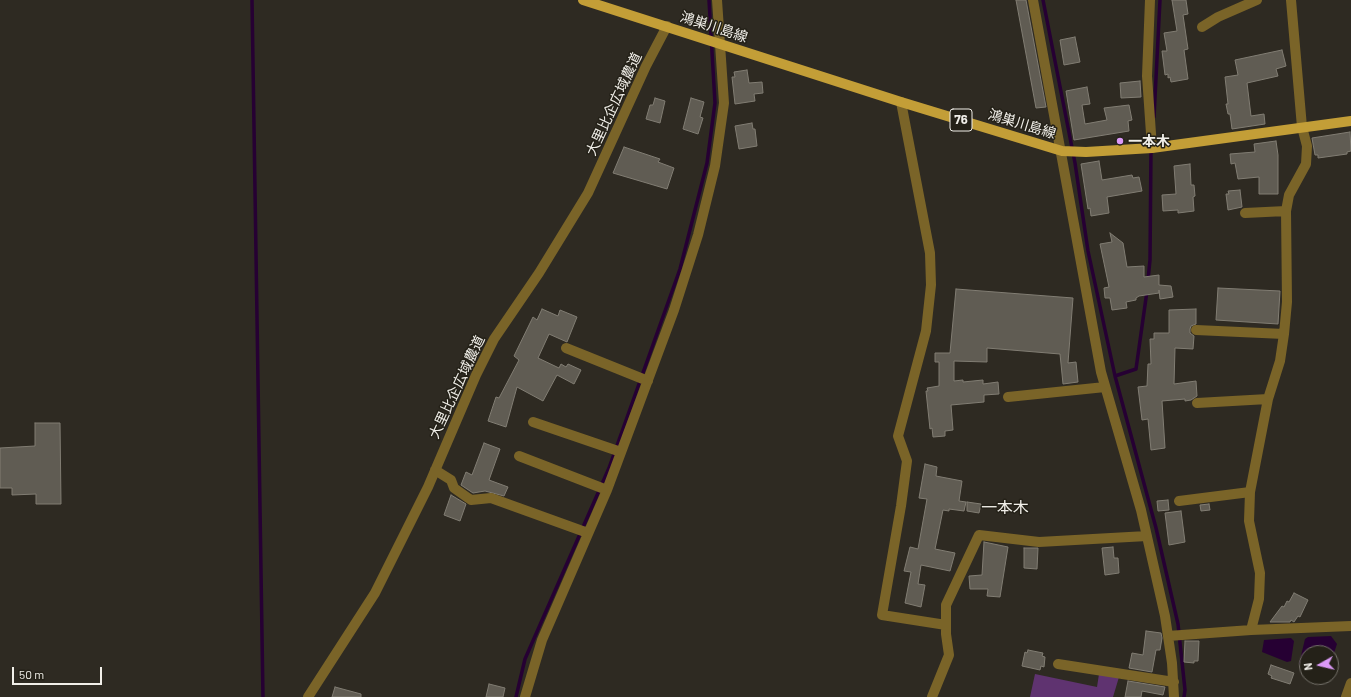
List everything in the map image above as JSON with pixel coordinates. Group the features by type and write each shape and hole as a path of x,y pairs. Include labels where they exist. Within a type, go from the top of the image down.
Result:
{"main road":[{"name":"鴻巣川島線","path":"583,0 901,102 1062,151 1086,152 1152,148 1302,127 1351,122"}],"street":[{"path":"525,697 542,640 608,490 648,381 698,235 715,166 724,103 718,43 717,0"},
{"path":"1033,0 1105,387 1147,536 1168,636 1174,682 1174,697"},
{"path":"1150,0 1147,76 1152,148"},
{"path":"1202,27 1218,17 1257,0"},
{"path":"1251,630 1259,600 1260,573 1249,521 1250,492 1268,399 1280,361 1284,334 1287,302 1286,212 1289,196 1306,164 1306,146 1302,127 1291,0"},
{"name":"大里比企広域農道","path":"308,697 375,593 435,470 476,375 494,339 539,274 588,193 646,66 667,26"},
{"path":"901,102 930,253 930,285 926,331 898,436 907,461 902,500 882,614 946,625"},
{"path":"1245,213 1286,212"},
{"path":"1196,330 1284,334"},
{"path":"566,348 648,381"},
{"path":"1008,397 1105,387"},
{"path":"1197,402 1268,399"},
{"path":"532,422 621,452"},
{"path":"519,456 608,490"},
{"path":"435,470 451,480 454,488 471,500 491,498 588,533"},
{"path":"1179,501 1250,492"},
{"path":"932,697 949,655 946,605 979,535 1038,542 1147,536"},
{"path":"1168,636 1251,630 1351,626"},
{"path":"1058,664 1174,682"},
{"path":"1346,697 1351,683"}],"shaded area":[{"path":"1331,636 1337,644 1304,645 1305,639 1308,637"},
{"path":"1291,638 1294,641 1291,661 1287,662 1262,652 1264,640"},
{"path":"1035,674 1097,687 1099,674 1119,677 1113,697 1030,697"}],"building":[{"path":"1016,0 1026,0 1046,107 1036,108"},
{"path":"1172,0 1186,0 1188,14 1183,15 1188,49 1184,50 1188,79 1171,82 1170,77 1168,78 1168,74 1165,75 1162,51 1167,51 1164,33 1177,31"},
{"path":"1075,37 1080,62 1064,65 1060,40"},
{"path":"1282,50 1286,66 1276,69 1278,76 1247,83 1251,116 1264,114 1265,124 1232,129 1230,114 1228,114 1226,104 1228,104 1225,77 1238,75 1235,60"},
{"path":"747,70 749,83 762,82 763,93 754,94 755,101 735,104 732,77 735,77 734,72"},
{"path":"1140,81 1141,97 1121,98 1120,83"},
{"path":"1087,87 1090,104 1082,105 1085,124 1107,120 1104,108 1129,105 1132,120 1128,121 1129,131 1074,140 1066,91"},
{"path":"655,98 665,101 660,123 646,119 650,105 653,105"},
{"path":"691,98 704,102 700,117 703,118 698,134 683,129"},
{"path":"752,123 753,129 755,129 757,146 739,149 735,126"},
{"path":"1350,132 1351,151 1347,152 1347,154 1318,158 1318,155 1315,155 1312,138"},
{"path":"1276,141 1278,155 1278,194 1259,194 1259,177 1238,179 1235,163 1231,164 1230,154 1255,152 1254,144"},
{"path":"624,147 660,159 658,162 674,168 667,189 613,173"},
{"path":"1099,161 1102,180 1132,175 1133,178 1139,177 1142,191 1107,197 1109,213 1091,216 1090,208 1088,209 1081,164"},
{"path":"1190,164 1191,185 1194,185 1195,196 1193,197 1194,211 1178,213 1178,210 1163,211 1162,195 1176,194 1174,166"},
{"path":"1240,190 1242,207 1228,210 1226,194 1229,194 1228,191"},
{"path":"1110,233 1123,243 1127,267 1144,266 1144,277 1159,275 1159,285 1171,286 1173,297 1160,299 1159,290 1159,293 1139,296 1136,300 1126,302 1127,308 1112,310 1110,298 1105,298 1104,288 1109,287 1100,244 1112,242"},
{"path":"1218,288 1280,291 1278,324 1216,320"},
{"path":"956,289 1073,298 1068,363 1076,362 1078,382 1063,384 1060,354 987,348 987,362 954,361 954,381 963,380 963,382 983,380 983,384 998,382 999,394 984,395 984,402 951,405 953,430 945,431 945,436 933,437 932,428 930,429 926,391 928,391 927,388 939,386 939,362 935,362 935,353 950,353"},
{"path":"542,309 558,316 560,310 577,317 567,342 549,334 538,358 559,368 561,364 566,367 568,364 581,370 574,384 557,375 543,401 517,387 506,427 488,421 496,397 499,398 519,360 514,356 533,317 537,320"},
{"path":"1196,309 1196,324 1191,326 1190,329 1190,333 1194,336 1193,349 1175,348 1174,384 1196,381 1197,396 1191,400 1185,401 1185,399 1162,401 1165,448 1151,450 1148,419 1142,420 1138,387 1147,386 1148,364 1151,364 1150,339 1154,339 1154,333 1169,333 1169,310"},
{"path":"35,423 60,423 61,504 36,504 36,494 12,495 12,488 0,488 0,448 35,446"},
{"path":"484,443 500,449 489,480 508,487 504,496 485,491 473,493 461,485 466,472 472,475"},
{"path":"925,464 937,467 936,476 962,481 959,501 966,502 964,511 949,509 949,511 943,510 935,549 955,553 950,571 921,565 918,584 925,585 921,607 905,603 911,572 904,571 910,547 918,549 927,499 919,498"},
{"path":"451,495 466,504 460,521 444,515"},
{"path":"1168,500 1169,510 1158,511 1157,501"},
{"path":"967,502 981,504 979,513 967,511"},
{"path":"1209,504 1210,510 1201,511 1200,505"},
{"path":"1181,511 1185,542 1169,545 1165,513"},
{"path":"984,542 1008,547 1000,597 987,596 988,589 970,589 969,576 982,575"},
{"path":"1113,547 1114,558 1118,558 1119,573 1105,575 1102,548"},
{"path":"1024,548 1038,548 1037,569 1024,568"},
{"path":"1294,593 1308,600 1300,617 1298,616 1294,622 1291,620 1290,622 1270,622 1282,606 1284,607 1287,601 1289,602"},
{"path":"1146,631 1161,633 1162,638 1160,650 1156,650 1152,672 1129,668 1132,653 1143,655"},
{"path":"1185,641 1199,641 1198,661 1194,661 1194,663 1184,662"},
{"path":"1028,650 1043,653 1042,656 1045,657 1044,667 1041,666 1040,670 1022,666 1025,652 1027,653"},
{"path":"1271,665 1294,673 1290,684 1271,678 1272,676 1268,674"},
{"path":"1128,681 1165,687 1163,695 1142,691 1141,697 1125,697"},
{"path":"489,684 505,688 503,697 486,697"},
{"path":"335,687 361,694 361,697 332,697"}],"waterway":[{"path":"252,0 263,697"},
{"path":"516,697 525,659 609,468 680,269 707,163 715,103 709,0"},
{"path":"1043,0 1075,163 1088,251 1115,376 1156,528 1178,624 1185,690 1184,697"},
{"path":"1154,117 1160,0"},
{"path":"1148,280 1150,260 1151,149"},
{"path":"1115,376 1136,369 1147,291"}],"place":[{"name":"一本木","path":"1120,141"}],"district":[{"name":"一本木","path":"1005,508"}]}
